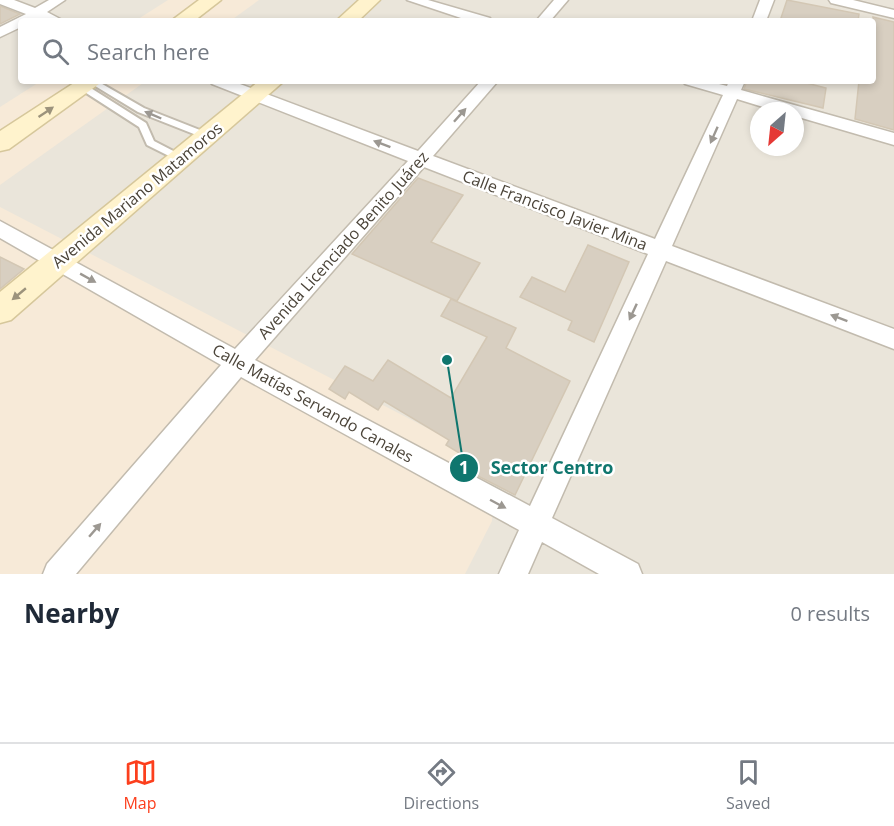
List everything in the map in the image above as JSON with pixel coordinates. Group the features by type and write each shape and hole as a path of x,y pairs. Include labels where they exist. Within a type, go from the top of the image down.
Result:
{"main road":[{"path":"185,18 212,0"},
{"path":"350,18 371,0"},
{"path":"0,143 88,84"},
{"name":"Avenida Mariano Matamoros","path":"0,310 264,88"}],"street":[{"path":"2,0 49,18"},
{"path":"27,18 58,0"},
{"path":"414,0 475,18"},
{"path":"546,18 561,0"},
{"path":"760,18 767,0"},
{"path":"836,0 894,14"},
{"path":"0,33 18,23"},
{"name":"Calle Francisco Javier Mina","path":"237,84 264,88 421,159 894,339"},
{"name":"Avenida Licenciado Benito Juárez","path":"57,574 238,363 487,84"},
{"path":"712,84 735,87 772,102"},
{"path":"513,574 534,523 662,250 735,87"},
{"path":"804,114 894,139"},
{"name":"Calle Matías Servando Canales","path":"0,229 238,363 628,574"}],"lane":[{"path":"90,84 143,125 150,143 180,158"},
{"path":"91,84 141,110 207,136"}],"shaded area":[{"path":"0,0 894,0 894,574 0,574"},
{"path":"168,0 259,0 234,18 140,18"},
{"path":"36,84 142,84 0,185 0,107"},
{"path":"0,207 493,462 492,521 465,574 0,574"}],"building":[{"path":"787,0 859,14 858,18 781,18"},
{"path":"0,6 20,14 0,24"},
{"path":"873,17 894,22 894,130 855,119 859,84 876,84 876,18"},
{"path":"746,84 811,84 826,88 823,108 744,89"},
{"path":"418,178 463,195 431,242 480,263 457,301 352,254"},
{"path":"588,245 629,262 594,342 568,330 572,321 520,297 532,277 565,292"},
{"path":"0,257 24,269 0,289"},
{"path":"451,299 516,328 506,348 570,381 515,495 474,474 479,465 446,445 449,440 384,401 378,410 349,392 345,399 329,389 345,366 373,381 388,360 451,398 487,337 441,316"}],"place":[{"name":"Sector Centro","path":"447,360"}]}
